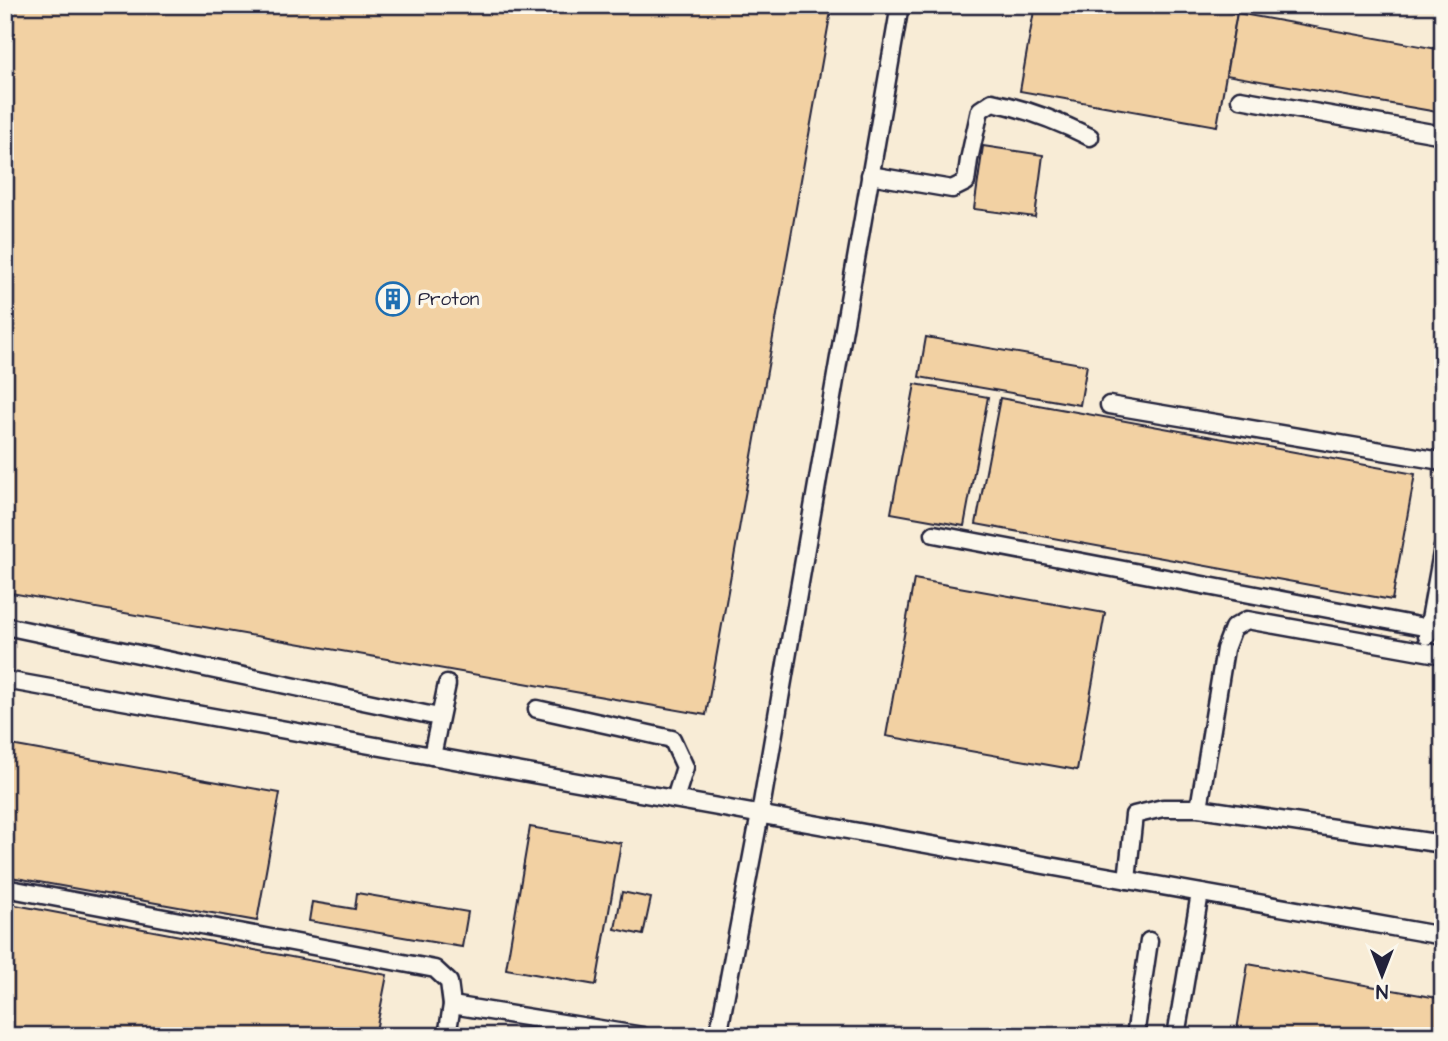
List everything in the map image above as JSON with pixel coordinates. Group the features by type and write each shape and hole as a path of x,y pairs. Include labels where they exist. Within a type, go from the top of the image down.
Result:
{"lane":[{"path":"718,1036 760,814 900,5"},
{"path":"1240,99 1443,135"},
{"path":"870,175 952,189 966,182 980,110 992,102 1062,122 1090,137"},
{"path":"1109,405 1441,461 1443,464"},
{"path":"934,534 1429,628"},
{"path":"1425,652 1443,547"},
{"path":"1199,808 1225,649 1233,628 1247,620 1443,656"},
{"path":"5,626 439,717"},
{"path":"5,680 1443,936"},
{"path":"432,756 447,684"},
{"path":"537,709 672,739 685,767 675,799"},
{"path":"1127,880 1134,815 1163,808 1199,808 1443,844"},
{"path":"5,888 435,969 449,982 452,1005 447,1036"},
{"path":"1176,1036 1200,893"},
{"path":"1135,1036 1149,941"},
{"path":"452,1005 643,1036"}],"shaded area":[{"path":"5,5 1443,5 1443,1036 5,1036"}],"building":[{"name":"Proton","path":"5,5 832,5 706,715 5,592"},
{"path":"1035,5 1191,5 1237,13 1217,126 1020,91"},
{"path":"1237,13 1443,50 1443,113 1226,75"},
{"path":"983,146 1043,155 1035,217 974,209"},
{"path":"926,337 1087,365 1080,405 919,377"},
{"path":"915,384 988,397 964,526 891,513"},
{"path":"1000,398 1415,474 1392,600 976,524"},
{"path":"914,579 1105,613 1077,770 886,736"},
{"path":"5,744 280,793 257,921 5,876"},
{"path":"530,827 621,843 596,985 506,969"},
{"path":"622,892 651,898 643,935 615,929"},
{"path":"357,893 468,912 462,947 309,921 312,902 355,909"},
{"path":"5,903 387,975 375,1036 29,1036 5,1031"},
{"path":"1248,964 1443,999 1443,1036 1236,1036"}],"place":[{"name":"Proton","path":"393,299"}]}
